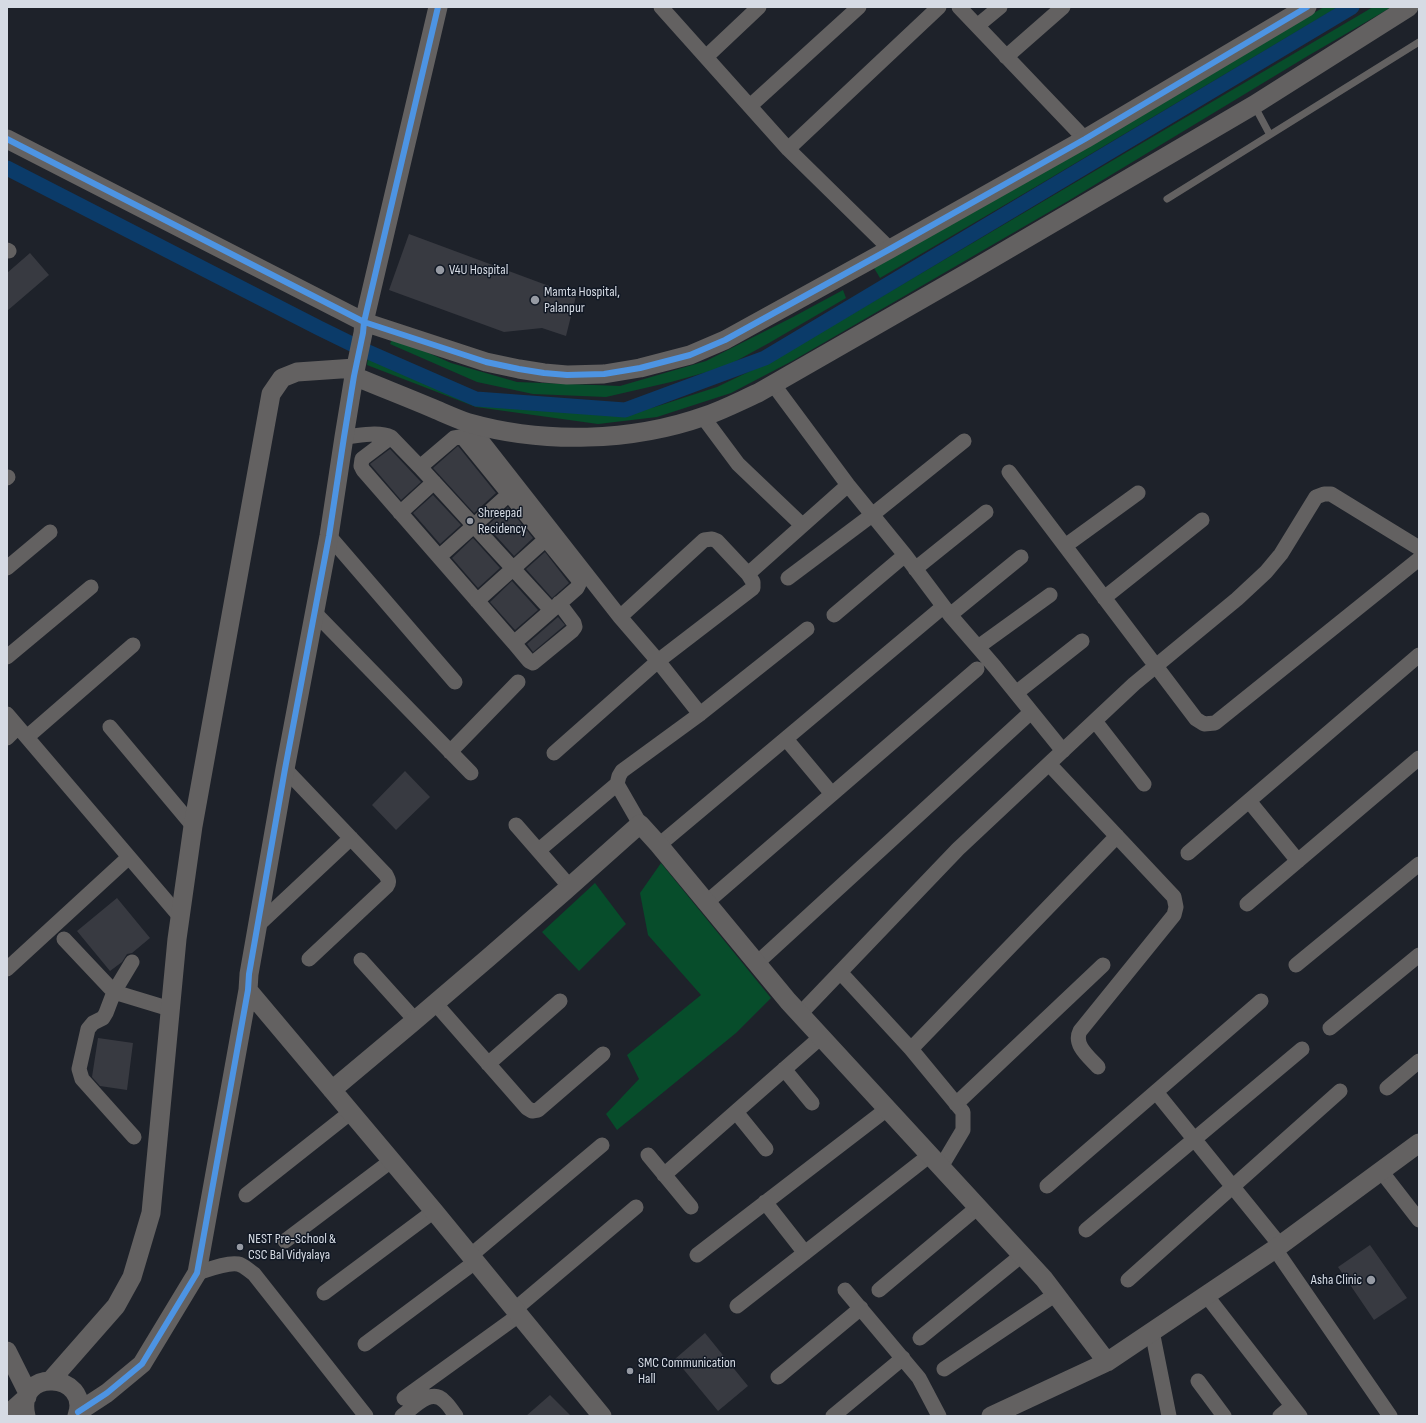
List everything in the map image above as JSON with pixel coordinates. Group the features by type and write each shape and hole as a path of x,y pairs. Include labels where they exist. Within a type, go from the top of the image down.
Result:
{"street":[{"path":"78,1414 107,1393 142,1364 196,1273 248,990 249,974 257,926 285,769 329,536 363,328 438,7"},
{"path":"661,7 788,149 890,249"},
{"path":"706,57 759,7"},
{"path":"750,106 859,7"},
{"path":"788,149 939,7"},
{"path":"959,7 1085,139"},
{"path":"977,26 1000,7"},
{"path":"1006,57 1063,7"},
{"path":"7,139 363,328 492,364 519,370 567,375 604,374 640,368 690,355 725,340 1085,139 1307,7"},
{"path":"7,1415 38,1384 48,1380 116,1306 132,1277 151,1213 177,939 193,826 271,394 282,378 297,372 356,366 468,423 535,436 608,436 649,431 703,417 727,408 773,384 969,272 1254,105 1409,7"},
{"path":"773,384 848,485 905,555 944,613 978,648 1016,692 1063,751"},
{"path":"703,417 738,464 802,525"},
{"path":"468,423 620,617 658,661 700,714"},
{"path":"344,437 378,434 391,438 420,467 513,568 574,623 575,627 572,631 533,663 400,513 361,466 362,459 391,438"},
{"path":"420,467 454,438 460,437 464,439 578,579 577,588 514,643"},
{"path":"788,578 872,515 964,441"},
{"path":"1009,472 1196,719 1204,724 1215,724 1419,559"},
{"path":"400,513 434,482"},
{"path":"748,574 848,485"},
{"path":"439,557 509,494"},
{"path":"1065,546 1138,494"},
{"path":"800,1014 958,849 1155,666 1237,599 1266,572 1281,554 1316,497 1324,494 1331,494 1419,548"},
{"path":"915,569 986,512"},
{"path":"1104,598 1202,520"},
{"path":"7,568 50,532"},
{"path":"329,536 455,682"},
{"path":"477,601 546,539"},
{"path":"554,753 658,661 753,588 753,582 748,574 718,540 704,540 620,617"},
{"path":"834,615 905,555"},
{"path":"659,845 786,739 944,613 1021,557"},
{"path":"7,658 91,586"},
{"path":"978,648 1050,594"},
{"path":"315,613 471,774"},
{"path":"538,850 617,784 622,771 700,714 807,630"},
{"path":"1016,692 1082,641"},
{"path":"7,738 22,732 133,645"},
{"path":"1188,853 1419,655"},
{"path":"707,902 977,669"},
{"path":"450,752 518,682"},
{"path":"757,963 1031,712"},
{"path":"7,714 181,918"},
{"path":"1095,721 1144,784"},
{"path":"110,727 193,826"},
{"path":"786,739 832,794"},
{"path":"1247,904 1419,758"},
{"path":"1049,764 1174,897 1176,906 1174,915 1078,1036 1078,1043 1098,1067"},
{"path":"285,769 386,875 389,883 309,958"},
{"path":"617,784 640,824 800,1014 1044,1279 1107,1362"},
{"path":"1249,801 1298,860"},
{"path":"332,1090 416,1021 640,824"},
{"path":"516,825 570,887"},
{"path":"911,1049 1117,836"},
{"path":"257,926 351,838"},
{"path":"7,969 129,857"},
{"path":"1296,965 1419,864"},
{"path":"64,938 114,992 170,1009"},
{"path":"1330,1028 1419,955"},
{"path":"361,960 416,1021"},
{"path":"132,962 114,992 106,1014 103,1018 93,1023 88,1029 79,1069 82,1078 134,1137"},
{"path":"956,1104 1103,965"},
{"path":"737,1306 805,1253 936,1161 963,1130 963,1112 911,1049 840,972"},
{"path":"248,990 434,1211 602,1416"},
{"path":"488,1064 560,1001"},
{"path":"1047,1186 1261,1001"},
{"path":"435,1003 527,1108 532,1111 538,1110 603,1054"},
{"path":"664,1175 821,1037"},
{"path":"1086,1230 1302,1049"},
{"path":"1387,1088 1419,1061"},
{"path":"784,1069 812,1103"},
{"path":"1128,1280 1340,1091"},
{"path":"1156,1092 1233,1187 1277,1247 1390,1416"},
{"path":"697,1254 886,1109"},
{"path":"246,1195 351,1112"},
{"path":"736,1112 766,1149"},
{"path":"991,1416 1107,1362 1277,1247 1419,1143"},
{"path":"365,1344 473,1259 602,1145"},
{"path":"648,1155 691,1207"},
{"path":"284,1241 391,1161"},
{"path":"1381,1171 1419,1220"},
{"path":"765,1202 805,1253"},
{"path":"404,1398 516,1312 636,1207"},
{"path":"879,1290 978,1207"},
{"path":"324,1293 434,1211"},
{"path":"920,1338 1022,1255"},
{"path":"196,1273 230,1264 238,1264 254,1274 366,1416"},
{"path":"846,1290 923,1384 940,1416"},
{"path":"944,1369 1056,1294"},
{"path":"1206,1295 1296,1411 1280,1416"},
{"path":"778,1377 861,1308"},
{"path":"1152,1331 1169,1416"},
{"path":"8,1352 48,1380 64,1383 70,1387 75,1394 78,1403 78,1414"},
{"path":"8,1352 28,1395 24,1406 26,1416"},
{"path":"833,1416 903,1358"},
{"path":"1198,1380 1224,1416"},
{"path":"402,1416 433,1395 444,1400 456,1416"}],"lane":[{"path":"1167,199 1419,42"},
{"path":"1254,105 1270,135"}],"green space":[{"path":"1324,7 1338,7 880,278 874,268"},
{"path":"1373,7 1390,8 1068,201 794,360 731,393 657,417 598,424 476,407 367,365 368,357 478,403 618,414 655,407 717,387 767,363 830,327"},
{"path":"843,290 846,298 725,367 671,382 606,397 533,394 477,382 390,344 393,337 451,363 517,382 620,386 706,361"},
{"path":"661,863 771,998 736,1033 617,1130 606,1114 639,1079 627,1055 701,995 648,935 640,893"},
{"path":"595,883 626,924 579,971 542,932"}],"building":[{"path":"409,234 576,296 566,336 542,328 504,332 389,290"},
{"path":"30,253 49,275 7,311 7,273"},
{"path":"458,446 496,493 474,513 433,468"},
{"path":"390,449 421,482 401,500 370,464"},
{"path":"433,495 461,525 440,544 413,513"},
{"path":"508,507 533,538 514,556 487,526"},
{"path":"473,538 500,568 478,588 452,558"},
{"path":"545,552 569,583 552,598 526,569"},
{"path":"512,581 538,610 515,630 490,602"},
{"path":"558,617 565,625 533,652 527,644"},
{"path":"405,771 430,797 396,830 372,805"},
{"path":"117,898 150,938 132,953 127,954 122,962 110,971 77,931"},
{"path":"98,1038 133,1043 127,1090 100,1086 92,1077"},
{"path":"1370,1245 1407,1298 1374,1320 1338,1267"},
{"path":"705,1333 748,1386 718,1411 675,1359"},
{"path":"550,1395 571,1416 526,1416"}],"waterway":[{"path":"7,168 319,328 366,351 476,399 625,410 765,358 1352,7"}],"cycle path":[{"path":"78,1412 107,1393 142,1364 197,1273 248,990 249,974 285,769 329,536 364,322 438,7"},
{"path":"7,139 364,322 486,362 544,373 567,375 604,374 640,368 690,355 725,340 1085,139 1307,7"}],"place":[{"name":"V4U Hospital","path":"440,270"},
{"name":"Mamta Hospital, Palanpur","path":"535,300"},
{"name":"Shreepad Recidency","path":"470,521"},
{"name":"NEST Pre-School & CSC Bal Vidyalaya","path":"240,1247"},
{"name":"Asha Clinic","path":"1371,1280"},
{"name":"SMC Communication Hall","path":"630,1371"}]}
